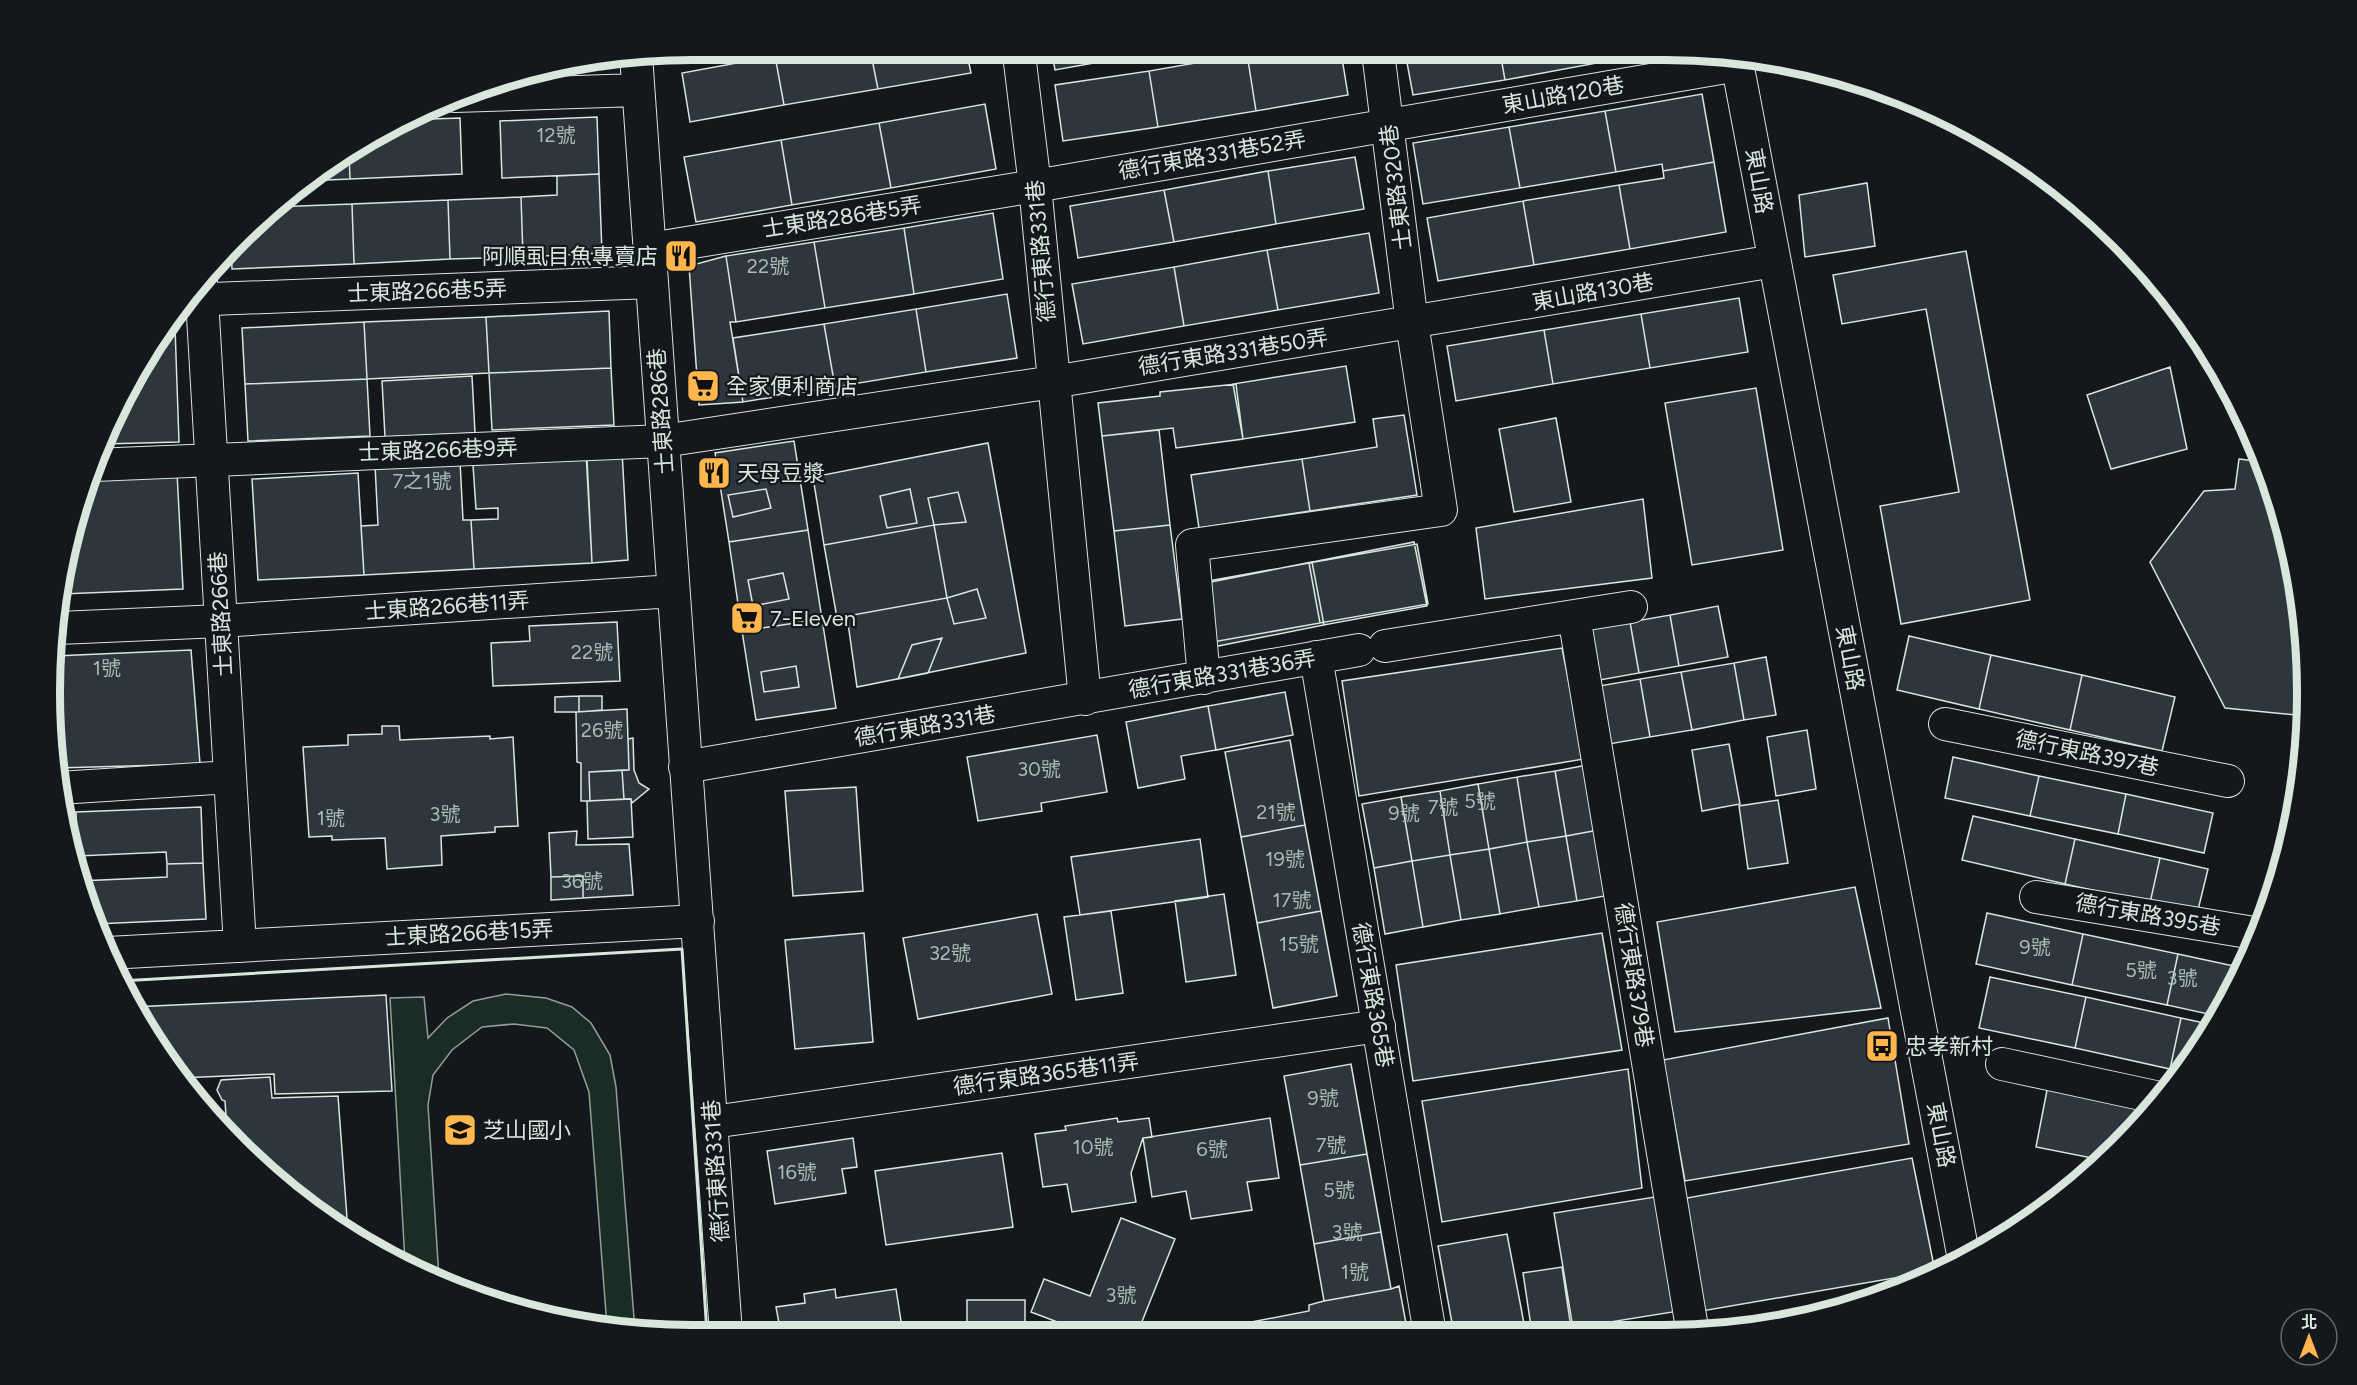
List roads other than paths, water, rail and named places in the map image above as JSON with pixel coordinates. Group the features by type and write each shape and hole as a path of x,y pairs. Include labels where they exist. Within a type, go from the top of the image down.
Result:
{"street":[{"name":"德行東路331巷","path":"725,1325 713,1122 685,767 1085,699 1035,186 1020,60"},
{"name":"士東路320巷","path":"1204,678 1192,545 1441,510 1412,323 1379,60"},
{"name":"士東路286巷","path":"636,62 685,767"},
{"name":"東山路120巷","path":"1388,125 1726,63"},
{"name":"東山路","path":"1738,64 1962,1250"},
{"path":"486,95 638,90"},
{"name":"德行東路331巷52弄","path":"1035,186 1388,125"},
{"name":"士東路286巷5弄","path":"650,249 1035,186"},
{"name":"東山路130巷","path":"1412,323 1774,261"},
{"name":"士東路266巷5弄","path":"202,294 652,282"},
{"name":"士東路266巷","path":"197,299 212,459 240,945"},
{"name":"德行東路331巷50弄","path":"663,441 1053,382 1412,323"},
{"name":"士東路266巷9弄","path":"103,465 663,441"},
{"name":"士東路266巷11弄","path":"63,628 221,621 673,591"},
{"path":"1574,616 1631,608"},
{"name":"德行東路331巷36弄","path":"1085,699 1316,657 1574,616"},
{"name":"德行東路379巷","path":"1574,616 1691,1324"},
{"name":"德行東路365巷","path":"1316,657 1428,1325"},
{"name":"德行東路397巷","path":"1945,724 2229,782"},
{"path":"67,787 230,777"},
{"name":"德行東路395巷","path":"2036,897 2250,932"},
{"name":"士東路266巷15弄","path":"116,953 698,921"},
{"name":"德行東路365巷11弄","path":"713,1122 1378,1026"},
{"path":"2002,1064 2151,1096"}],"place":[{"name":"阿順虱目魚專賣店","path":"681,256"},
{"name":"全家便利商店","path":"703,386"},
{"name":"天母豆漿","path":"714,473"},
{"name":"7-Eleven","path":"747,618"},
{"name":"忠孝新村","path":"1882,1046"},
{"name":"芝山國小","path":"460,1130"}]}
